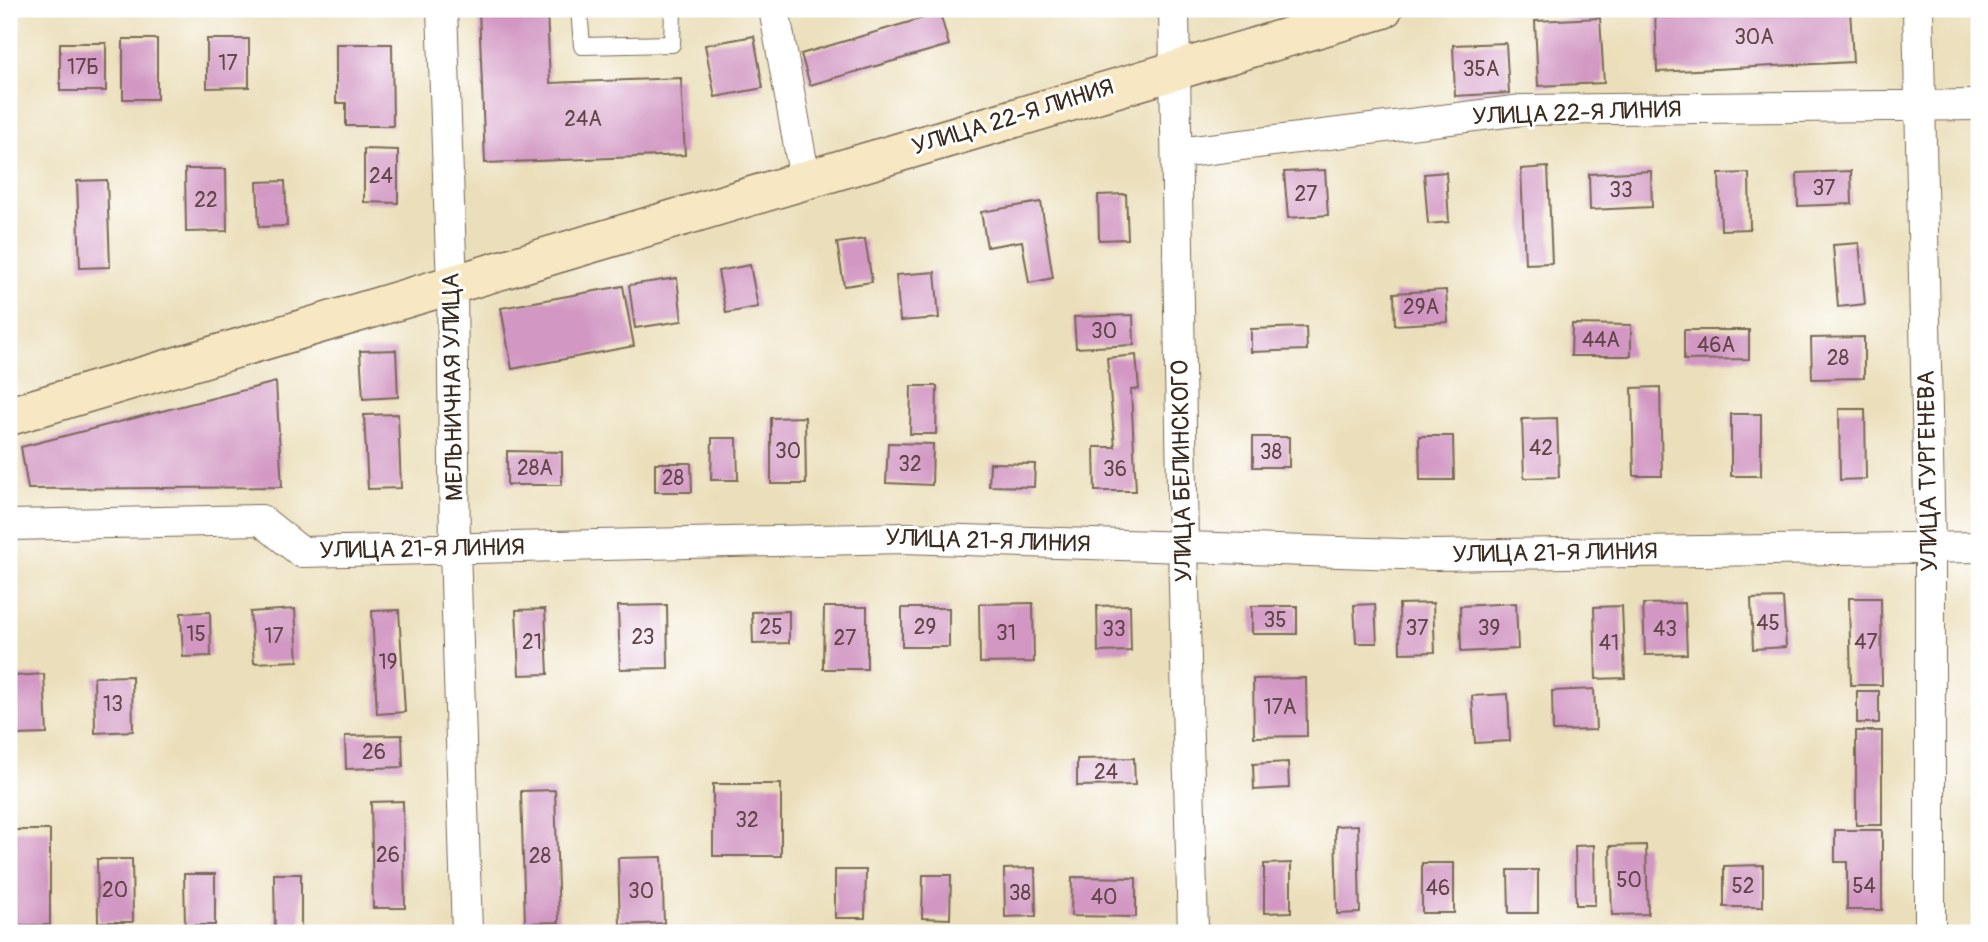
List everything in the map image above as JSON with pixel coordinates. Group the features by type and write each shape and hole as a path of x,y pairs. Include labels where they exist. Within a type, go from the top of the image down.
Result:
{"main road":[{"name":"УЛИЦА 22-Я ЛИНИЯ","path":"452,285 1383,9"},
{"path":"9,416 452,285"}],"street":[{"name":"МЕЛЬНИЧНАЯ УЛИЦА","path":"442,9 452,285 455,548 467,933"},
{"path":"774,9 805,179"},
{"name":"УЛИЦА БЕЛИНСКОГО","path":"1174,9 1193,933"},
{"name":"УЛИЦА ТУРГЕНЕВА","path":"1918,9 1930,546 1930,933"},
{"name":"УЛИЦА 22-Я ЛИНИЯ","path":"1178,153 1522,110 1979,105"},
{"name":"УЛИЦА 21-Я ЛИНИЯ","path":"9,525 261,520 301,552 903,537 1432,555 1979,547"}],"lane":[{"path":"579,9 582,46 673,44 673,9"}],"building":[{"path":"479,9 547,9 550,83 681,78 685,155 485,163"},
{"path":"1850,9 1853,62 1657,72 1655,11"},
{"path":"940,13 949,45 810,85 801,54"},
{"path":"1600,18 1604,83 1538,86 1535,21"},
{"path":"754,36 763,88 715,97 705,45"},
{"path":"123,39 157,39 157,99 123,99"},
{"path":"207,39 249,39 249,87 207,88"},
{"path":"60,43 106,43 106,91 60,91"},
{"path":"1506,43 1509,93 1455,96 1453,45"},
{"path":"336,44 392,44 393,126 346,126 346,103 336,103"},
{"path":"364,149 398,150 398,203 364,202"},
{"path":"1548,167 1552,263 1525,264 1521,169"},
{"path":"185,169 226,169 227,231 186,232"},
{"path":"1325,170 1328,215 1288,218 1284,172"},
{"path":"1651,171 1652,207 1590,210 1589,174"},
{"path":"1851,171 1852,204 1798,206 1797,173"},
{"path":"1446,172 1449,222 1428,224 1424,174"},
{"path":"1749,173 1750,229 1721,230 1719,174"},
{"path":"107,180 110,267 80,268 77,181"},
{"path":"285,181 287,226 259,227 257,182"},
{"path":"1126,194 1128,239 1099,240 1098,195"},
{"path":"1041,202 1053,278 1029,283 1022,241 987,247 981,212"},
{"path":"865,239 872,282 844,286 837,243"},
{"path":"1859,243 1865,304 1838,307 1833,245"},
{"path":"750,265 758,307 726,313 718,271"},
{"path":"935,272 939,318 900,321 896,275"},
{"path":"677,278 682,321 635,328 629,285"},
{"path":"623,286 634,346 512,369 501,308"},
{"path":"1446,290 1448,322 1395,325 1394,293"},
{"path":"1133,315 1134,345 1076,348 1074,317"},
{"path":"1572,324 1631,325 1631,356 1571,356"},
{"path":"1306,327 1307,350 1251,352 1251,329"},
{"path":"1684,330 1749,330 1749,359 1684,360"},
{"path":"1864,337 1864,378 1812,379 1811,338"},
{"path":"396,350 398,397 363,399 360,351"},
{"path":"1136,355 1139,389 1131,390 1136,491 1095,491 1094,447 1115,447 1107,358"},
{"path":"276,382 282,487 28,489 21,447"},
{"path":"911,386 937,386 936,434 910,434"},
{"path":"1660,387 1662,476 1634,476 1632,388"},
{"path":"1839,409 1865,409 1866,479 1840,480"},
{"path":"398,414 401,488 368,489 364,415"},
{"path":"1731,414 1761,414 1761,476 1731,476"},
{"path":"805,417 806,484 771,484 771,418"},
{"path":"1557,418 1559,477 1524,478 1522,419"},
{"path":"1419,436 1453,436 1454,480 1420,480"},
{"path":"1253,437 1289,437 1289,467 1253,467"},
{"path":"712,438 737,438 738,480 711,480"},
{"path":"888,443 933,444 932,485 886,483"},
{"path":"507,451 562,452 562,485 507,485"},
{"path":"655,463 691,463 692,492 655,492"},
{"path":"990,463 1035,464 1034,487 989,486"},
{"path":"1783,598 1786,647 1753,649 1751,599"},
{"path":"1849,598 1881,598 1882,685 1851,685"},
{"path":"1033,603 1034,662 980,663 979,604"},
{"path":"1433,603 1435,652 1400,653 1399,604"},
{"path":"1516,603 1518,649 1461,652 1460,606"},
{"path":"1685,603 1687,654 1645,655 1643,604"},
{"path":"1375,604 1377,643 1356,643 1354,605"},
{"path":"667,605 668,668 620,669 618,606"},
{"path":"1130,605 1131,651 1098,652 1097,606"},
{"path":"1252,606 1297,606 1297,634 1252,634"},
{"path":"1622,606 1625,678 1596,679 1594,607"},
{"path":"824,607 867,607 867,669 823,669"},
{"path":"902,608 949,608 949,647 902,647"},
{"path":"295,609 298,661 254,663 250,612"},
{"path":"545,609 548,674 519,675 516,610"},
{"path":"399,610 405,712 377,714 372,611"},
{"path":"789,611 789,643 753,644 752,612"},
{"path":"210,612 211,656 183,657 181,613"},
{"path":"44,674 47,734 17,735 14,676"},
{"path":"132,676 133,731 95,733 94,677"},
{"path":"1306,678 1307,736 1254,737 1253,679"},
{"path":"1594,689 1596,730 1553,731 1552,691"},
{"path":"1857,691 1879,691 1879,723 1857,723"},
{"path":"1508,694 1510,741 1475,743 1472,696"},
{"path":"1856,731 1882,731 1882,825 1856,825"},
{"path":"402,735 403,767 346,769 345,736"},
{"path":"1134,758 1135,785 1077,786 1077,759"},
{"path":"1288,762 1289,788 1254,790 1253,764"},
{"path":"713,784 781,784 781,856 713,856"},
{"path":"555,790 559,922 525,923 521,791"},
{"path":"403,801 405,908 373,908 371,802"},
{"path":"1358,825 1360,913 1337,914 1335,826"},
{"path":"13,830 50,830 50,925 13,925"},
{"path":"1835,830 1882,830 1882,910 1847,910 1847,862 1835,862"},
{"path":"1594,845 1595,905 1576,905 1575,846"},
{"path":"1646,845 1648,914 1612,915 1610,846"},
{"path":"662,857 664,923 620,925 618,858"},
{"path":"97,859 132,859 133,922 98,922"},
{"path":"1291,863 1291,912 1264,913 1264,864"},
{"path":"1422,863 1454,863 1454,913 1422,913"},
{"path":"1763,865 1763,907 1724,907 1724,866"},
{"path":"1035,868 1036,916 1005,917 1004,869"},
{"path":"835,870 866,870 865,918 835,918"},
{"path":"1508,870 1538,870 1538,913 1509,913"},
{"path":"184,874 215,874 215,925 185,925"},
{"path":"274,874 301,874 301,933 275,933"},
{"path":"923,875 951,875 950,919 922,918"},
{"path":"1072,877 1136,878 1136,917 1071,916"}]}
